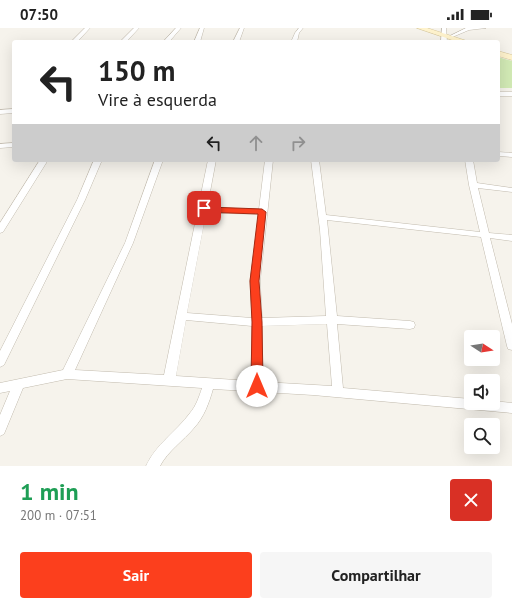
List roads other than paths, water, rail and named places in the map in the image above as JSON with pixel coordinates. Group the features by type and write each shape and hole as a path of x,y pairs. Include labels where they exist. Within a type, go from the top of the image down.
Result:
{"street":[{"path":"82,28 88,28"},
{"path":"76,40 88,28"},
{"path":"125,40 137,28"},
{"path":"168,40 179,28"},
{"path":"199,40 202,28"},
{"path":"237,40 242,28"},
{"path":"295,40 297,33 301,28"},
{"path":"420,28 460,40"},
{"path":"429,28 443,35"},
{"path":"450,37 468,29 484,28"},
{"path":"500,54 512,58"},
{"path":"500,90 512,90"},
{"path":"500,94 512,94"},
{"path":"0,108 12,108"},
{"path":"0,112 12,112"},
{"path":"0,146 12,145"},
{"path":"500,154 512,155"},
{"path":"0,230 43,162"},
{"path":"0,362 81,200 97,162"},
{"path":"67,374 129,243 158,162"},
{"path":"169,380 212,162"},
{"path":"257,386 257,322 254,281 269,162"},
{"path":"315,162 322,217 338,392"},
{"path":"469,162 473,185 512,346"},
{"path":"473,185 512,190"},
{"path":"203,210 262,212"},
{"path":"322,217 512,238"},
{"path":"181,316 257,322 332,320 410,325"},
{"path":"0,388 18,386 40,379 67,374 338,392 512,408"},
{"path":"153,466 158,456 169,442 195,416 202,406 209,383"},
{"path":"0,430 18,386"}]}
